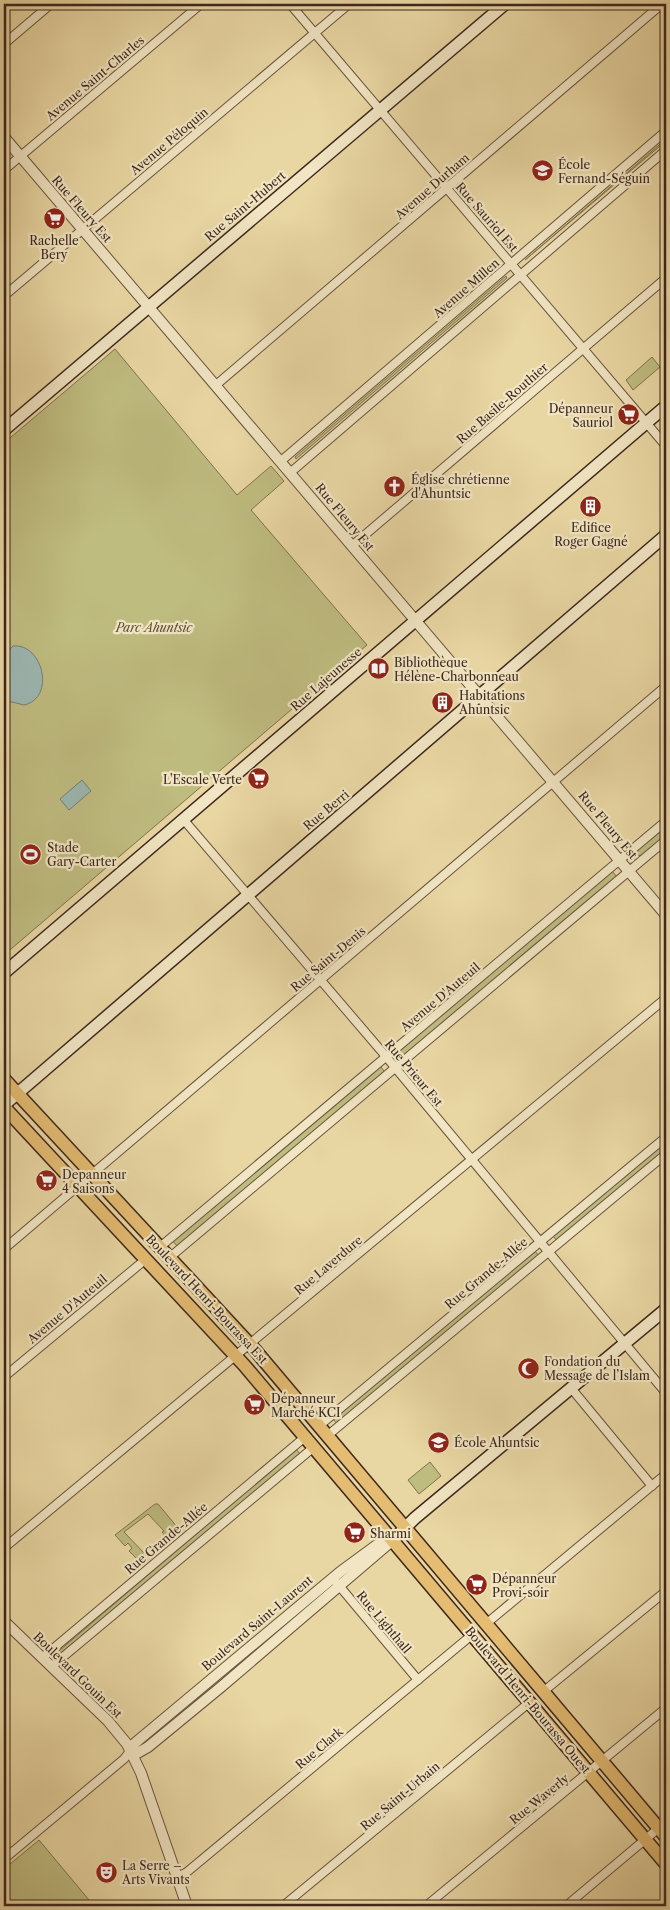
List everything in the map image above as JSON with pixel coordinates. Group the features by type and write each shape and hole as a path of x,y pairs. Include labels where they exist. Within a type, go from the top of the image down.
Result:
{"main road":[{"name":"Rue Saint-Hubert","path":"4,430 505,4"},
{"name":"Rue Lajeunesse","path":"4,973 666,406"},
{"name":"Rue Berri","path":"4,1106 666,535"},
{"name":"Boulevard Henri-Bourassa Est","path":"4,1079 250,1344 327,1436 408,1524"},
{"name":"Boulevard Henri-Bourassa Est","path":"4,1106 236,1356 391,1538"},
{"name":"Boulevard Saint-Laurent","path":"391,1538 666,1309"},
{"name":"Boulevard Henri-Bourassa Ouest","path":"408,1524 487,1624 603,1761 664,1829"},
{"name":"Boulevard Henri-Bourassa Ouest","path":"391,1538 666,1864"}],"street":[{"path":"4,44 50,4"},
{"name":"Avenue Saint-Charles","path":"4,170 201,4"},
{"name":"Rue Sauriol Est","path":"290,4 666,446"},
{"name":"Avenue Péloquin","path":"4,296 349,4"},
{"name":"Avenue Durham","path":"216,385 662,4"},
{"name":"Avenue Millen","path":"281,461 666,131"},
{"name":"Rue Fleury Est","path":"4,137 555,781 666,914"},
{"name":"Avenue Millen","path":"290,472 666,150"},
{"name":"Rue Basile-Routhier","path":"353,546 666,278"},
{"name":"Rue Saint-Denis","path":"4,1249 666,686"},
{"name":"Rue Prieur Est","path":"184,819 386,1056 666,1393"},
{"name":"Avenue D'Auteuil","path":"160,1247 666,821"},
{"name":"Avenue D'Auteuil","path":"169,1258 666,840"},
{"name":"Rue Laverdure","path":"4,1548 666,998"},
{"name":"Rue Grande-Allée","path":"319,1426 666,1137"},
{"name":"Rue Grande-Allée","path":"327,1436 666,1154"},
{"name":"Avenue D'Auteuil","path":"4,1377 146,1259"},
{"path":"571,1388 652,1486"},
{"name":"Rue Grande-Allée","path":"42,1658 305,1437"},
{"name":"Rue Grande-Allée","path":"52,1667 314,1447"},
{"path":"487,1624 666,1474"},
{"name":"Boulevard Saint-Laurent","path":"4,1859 131,1754 136,1743 333,1578 391,1538"},
{"name":"Boulevard Saint-Laurent","path":"131,1754 141,1752 340,1587 391,1538"},
{"name":"Rue Lighthall","path":"333,1578 418,1680"},
{"path":"544,1691 666,1591"},
{"name":"Boulevard Gouin Est","path":"4,1621 112,1724 131,1754 187,1906"},
{"name":"Rue Clark","path":"177,1877 187,1872 473,1634"},
{"name":"Rue Saint-Urbain","path":"283,1906 530,1702"},
{"name":"Rue Waverly","path":"426,1906 666,1708"},
{"path":"566,1906 645,1840 664,1829"}],"green space":[{"path":"666,139 666,141 525,260"},
{"path":"506,276 507,278 296,459 295,457"},
{"name":"Parc Ahuntsic","path":"115,349 237,495 271,466 284,481 251,510 367,645 4,955 4,443"},
{"path":"652,357 660,367 633,390 626,380"},
{"path":"666,826 666,836 642,856 637,855 638,849"},
{"path":"612,871 617,877 403,1056 399,1051 401,1048"},
{"path":"380,1066 385,1072 177,1246 172,1240"},
{"path":"666,1141 666,1150 557,1241 553,1236"},
{"path":"535,1251 539,1256 337,1424 333,1419"},
{"path":"296,1449 300,1454 58,1656 53,1656"},
{"path":"430,1462 441,1476 419,1494 408,1480"},
{"path":"155,1504 158,1504 178,1528 167,1538 162,1532 164,1531 148,1514 124,1532 146,1555 139,1561 129,1551 132,1548 128,1543 125,1546 115,1535"},
{"path":"39,1840 94,1906 4,1906 4,1869"}],"water":[{"path":"13,646 23,647 32,653 42,672 40,692 34,700 24,705 4,700 4,664"},
{"path":"82,780 91,791 69,810 60,799"}],"place":[{"name":"École Fernand-Séguin","path":"542,171"},
{"name":"Rachelle Bery","path":"54,219"},
{"name":"Dépanneur Sauriol","path":"629,415"},
{"name":"Église chrétienne d'Ahuntsic","path":"395,486"},
{"name":"Edifice Roger Gagné","path":"591,506"},
{"name":"Bibliothèque Hélène-Charbonneau","path":"378,669"},
{"name":"Habitations Ahuntsic","path":"443,702"},
{"name":"L'Escale Verte","path":"258,779"},
{"name":"Stade Gary-Carter","path":"31,854"},
{"name":"Depanneur 4 Saisons","path":"46,1181"},
{"name":"Fondation du Message de l’Islam","path":"528,1368"},
{"name":"Dépanneur Marché KCI","path":"255,1405"},
{"name":"École Ahuntsic","path":"438,1442"},
{"name":"Sharmi","path":"354,1533"},
{"name":"Dépanneur Provi-soir","path":"476,1585"},
{"name":"La Serre – Arts Vivants","path":"106,1872"}]}
